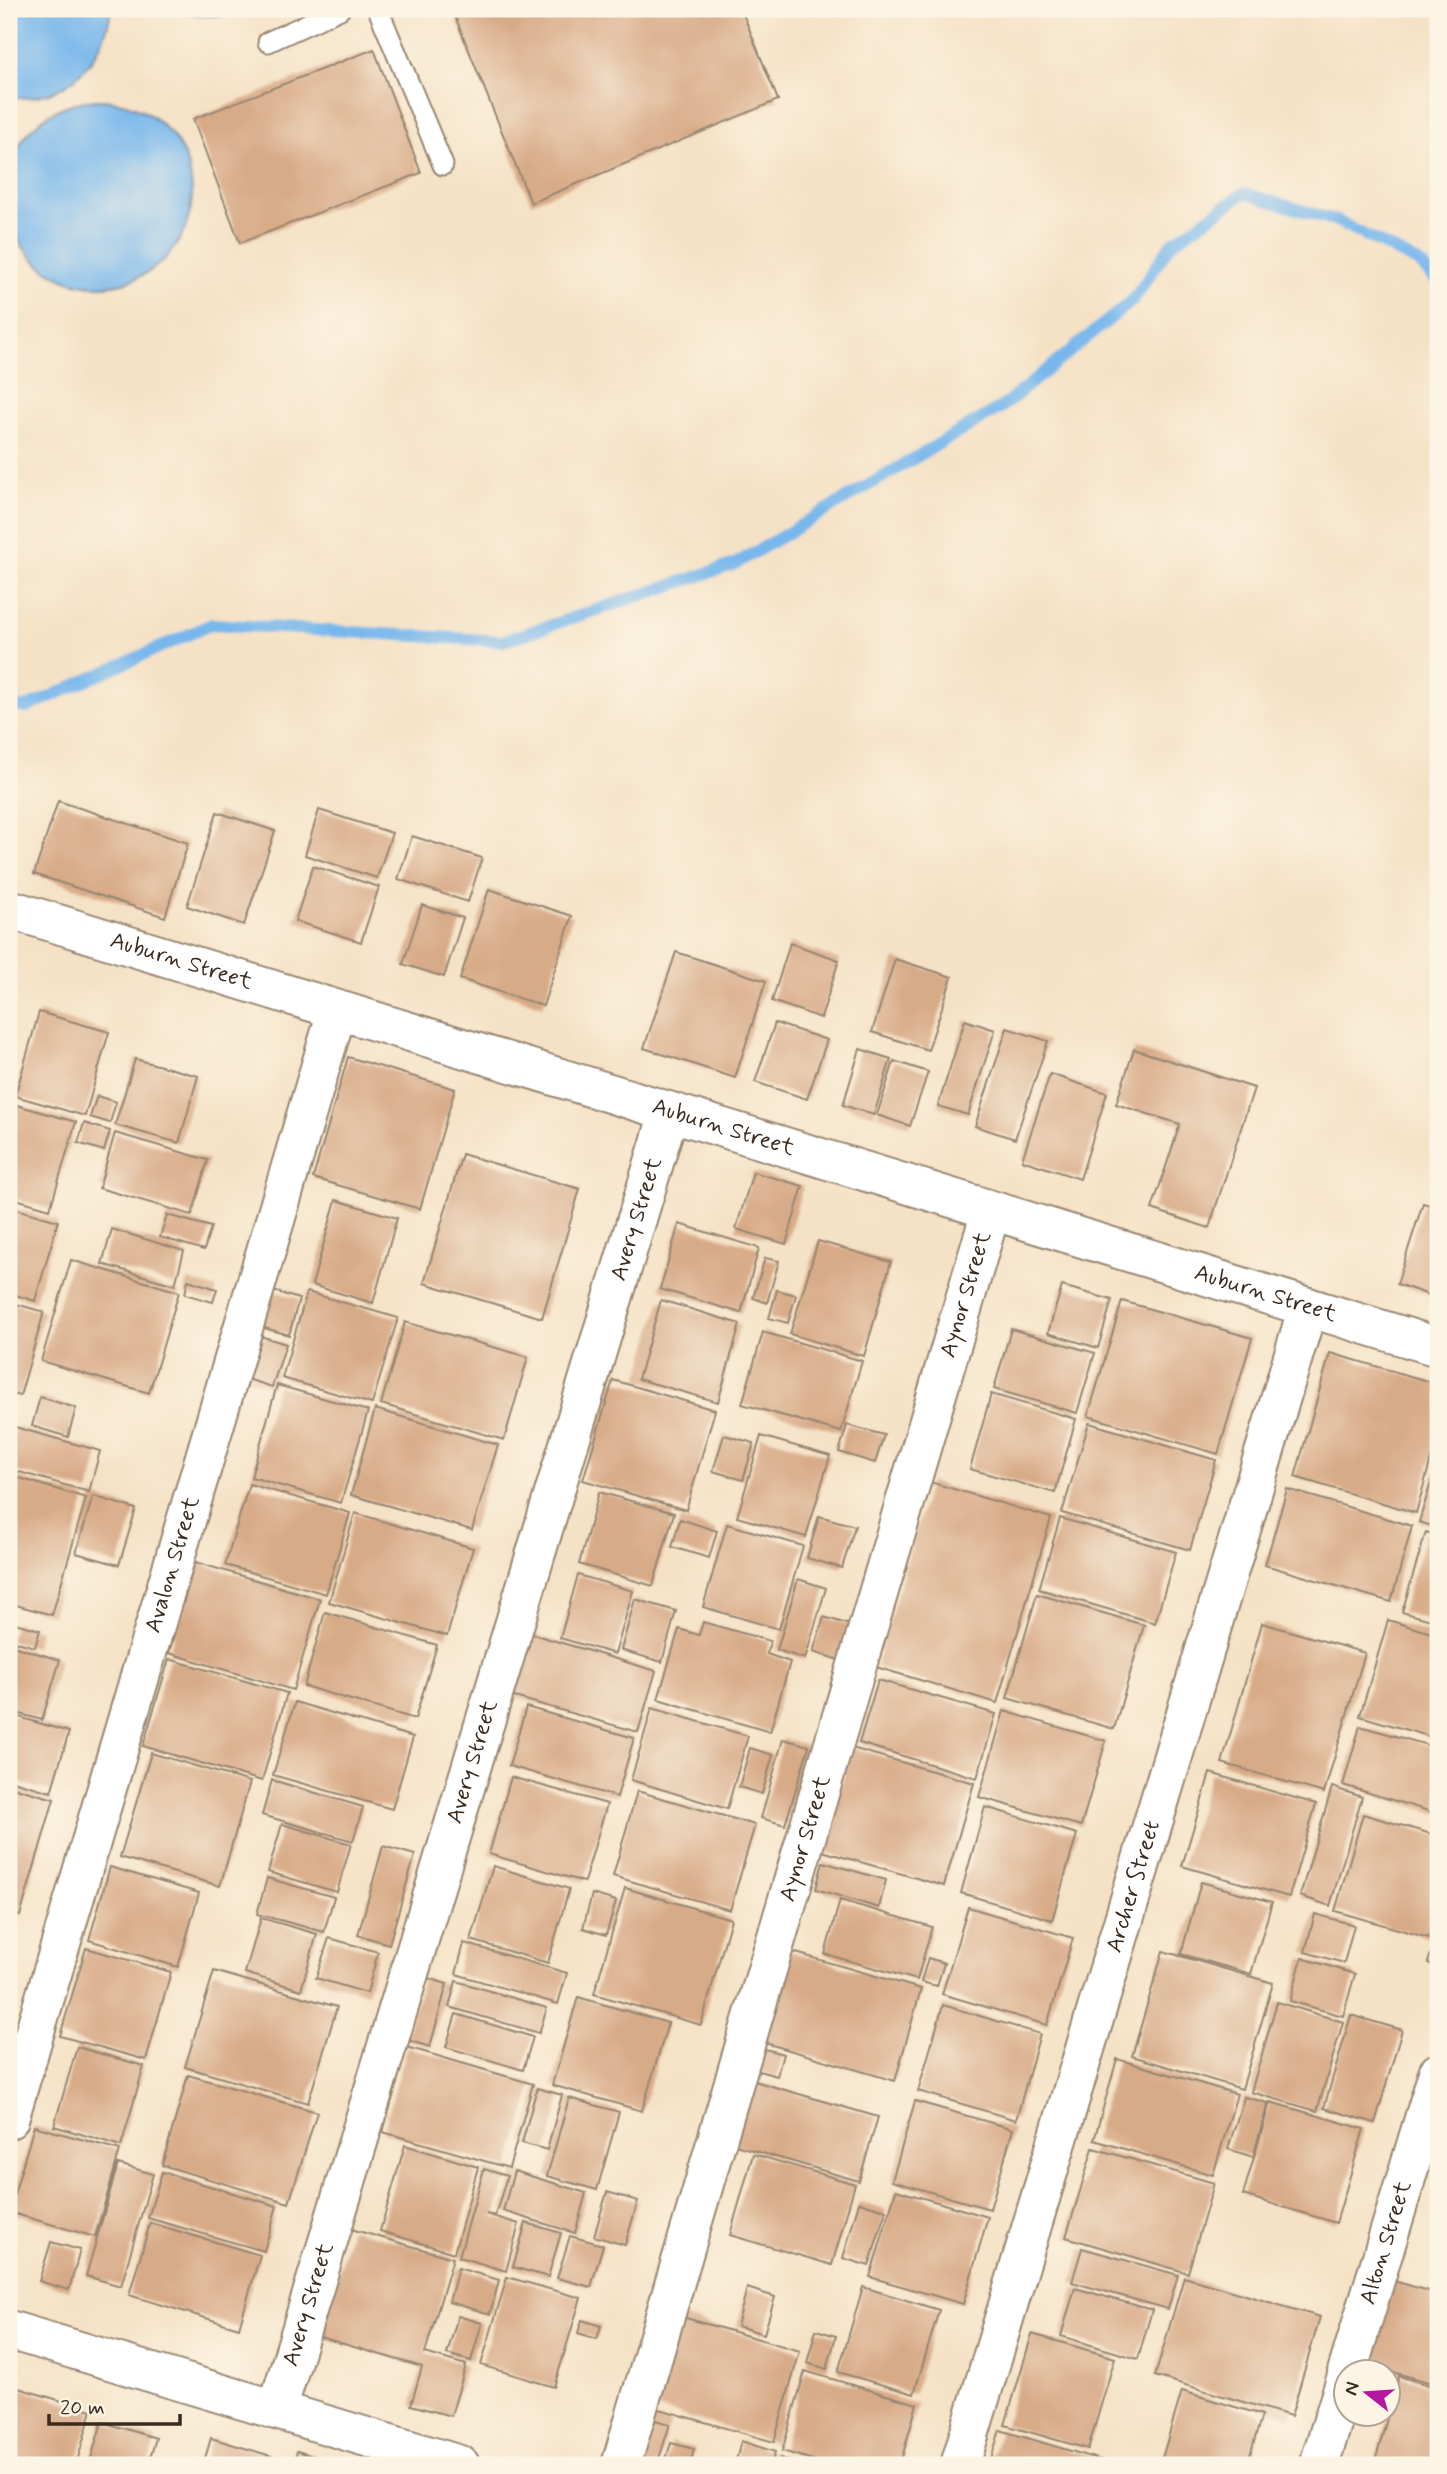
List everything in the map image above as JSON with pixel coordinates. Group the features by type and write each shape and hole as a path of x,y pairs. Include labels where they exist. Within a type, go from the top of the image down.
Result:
{"street":[{"name":"Auburn Street","path":"9,912 1438,1347"},
{"name":"Avalon Street","path":"9,2119 337,1011"},
{"name":"Avery Street","path":"277,2410 669,1113"},
{"name":"Aynor Street","path":"621,2465 991,1211"},
{"name":"Archer Street","path":"960,2465 1308,1307"},
{"name":"Alton Street","path":"1351,2358 1438,2073"},
{"path":"9,2330 460,2465"},
{"path":"1319,2465 1332,2424"}],"lane":[{"path":"268,42 340,9"},
{"path":"378,9 443,165"}],"water":[{"path":"9,9 111,9 100,46 91,62 78,75 47,94 9,97"},
{"path":"177,9 247,9 212,16"},
{"path":"99,100 135,107 165,127 185,157 192,193 185,229 165,259 135,279 99,286 63,279 33,259 13,229 6,193 13,157 33,127 63,107"}],"building":[{"path":"452,9 741,9 778,100 531,203"},
{"path":"374,49 421,173 240,243 193,119"},
{"path":"58,801 188,843 165,917 34,874"},
{"path":"319,810 392,833 377,878 305,855"},
{"path":"217,812 275,831 244,925 187,906"},
{"path":"412,836 482,858 468,902 398,879"},
{"path":"313,866 379,887 361,942 295,921"},
{"path":"489,889 572,916 543,1006 460,979"},
{"path":"422,905 463,918 444,977 403,964"},
{"path":"790,943 839,960 821,1018 772,1001"},
{"path":"676,952 766,981 735,1078 644,1048"},
{"path":"895,959 952,977 928,1050 872,1032"},
{"path":"39,1012 109,1032 85,1116 15,1096"},
{"path":"965,1020 995,1030 968,1115 938,1106"},
{"path":"775,1023 827,1040 807,1099 755,1082"},
{"path":"1007,1028 1048,1041 1015,1139 975,1126"},
{"path":"860,1049 891,1059 874,1115 843,1105"},
{"path":"1134,1049 1254,1088 1209,1228 1152,1209 1180,1124 1116,1104"},
{"path":"348,1057 455,1089 420,1209 313,1178"},
{"path":"135,1059 198,1076 179,1143 115,1125"},
{"path":"894,1061 928,1072 910,1126 877,1115"},
{"path":"1050,1074 1107,1093 1080,1179 1022,1160"},
{"path":"97,1096 116,1102 110,1123 90,1117"},
{"path":"13,1104 76,1122 50,1209 9,1197 9,1117"},
{"path":"84,1123 110,1131 104,1151 78,1143"},
{"path":"115,1133 208,1160 192,1215 99,1188"},
{"path":"462,1154 580,1189 542,1318 424,1283"},
{"path":"1438,1171 1438,1197 1430,1194"},
{"path":"753,1172 803,1186 786,1244 736,1229"},
{"path":"336,1200 397,1218 373,1303 312,1285"},
{"path":"1423,1203 1438,1207 1438,1298 1397,1284"},
{"path":"9,1207 58,1221 35,1301 9,1293"},
{"path":"167,1215 211,1227 204,1250 160,1237"},
{"path":"679,1224 759,1248 741,1313 660,1289"},
{"path":"112,1229 184,1251 175,1285 102,1264"},
{"path":"818,1241 891,1262 864,1356 790,1334"},
{"path":"765,1258 779,1261 767,1303 753,1298"},
{"path":"71,1260 179,1292 149,1393 41,1361"},
{"path":"188,1280 217,1289 213,1302 185,1294"},
{"path":"1062,1286 1112,1300 1098,1348 1048,1333"},
{"path":"264,1288 299,1299 289,1335 254,1325"},
{"path":"777,1290 796,1295 788,1323 769,1318"},
{"path":"307,1292 398,1318 372,1404 282,1378"},
{"path":"661,1300 740,1324 718,1402 638,1379"},
{"path":"1122,1301 1252,1338 1218,1454 1088,1416"},
{"path":"9,1302 44,1312 20,1396 9,1393"},
{"path":"405,1322 528,1357 504,1440 381,1404"},
{"path":"1011,1329 1095,1353 1077,1413 994,1389"},
{"path":"763,1332 862,1361 841,1432 742,1404"},
{"path":"251,1333 286,1344 272,1387 238,1376"},
{"path":"1330,1353 1438,1384 1438,1434 1416,1513 1295,1477"},
{"path":"613,1380 715,1410 686,1510 583,1480"},
{"path":"277,1385 368,1411 341,1503 251,1477"},
{"path":"991,1394 1076,1419 1055,1493 970,1469"},
{"path":"40,1397 76,1408 68,1437 32,1426"},
{"path":"375,1409 498,1445 472,1530 351,1495"},
{"path":"1089,1423 1216,1460 1190,1550 1062,1513"},
{"path":"847,1425 884,1435 875,1463 839,1452"},
{"path":"15,1427 100,1451 89,1492 9,1469 9,1447"},
{"path":"724,1435 754,1443 743,1480 713,1471"},
{"path":"761,1436 830,1456 806,1537 737,1517"},
{"path":"1438,1460 1438,1528 1419,1522"},
{"path":"9,1475 86,1498 52,1615 9,1603"},
{"path":"930,1482 1051,1518 997,1703 876,1667"},
{"path":"249,1484 350,1513 326,1594 225,1565"},
{"path":"1287,1489 1412,1526 1391,1602 1265,1565"},
{"path":"599,1492 674,1513 653,1586 579,1564"},
{"path":"93,1496 136,1509 119,1565 76,1553"},
{"path":"355,1513 473,1548 447,1636 329,1602"},
{"path":"819,1516 855,1526 842,1568 807,1558"},
{"path":"1060,1518 1176,1552 1155,1623 1039,1589"},
{"path":"680,1519 717,1531 709,1558 672,1547"},
{"path":"727,1524 803,1546 779,1629 703,1607"},
{"path":"1426,1532 1438,1536 1438,1622 1402,1612"},
{"path":"195,1562 320,1599 293,1690 169,1653"},
{"path":"578,1575 633,1591 615,1654 560,1638"},
{"path":"798,1579 826,1588 805,1659 777,1650"},
{"path":"1037,1594 1144,1625 1114,1729 1007,1698"},
{"path":"635,1599 676,1611 662,1662 621,1650"},
{"path":"325,1612 437,1645 415,1719 304,1686"},
{"path":"824,1617 856,1627 846,1662 813,1652"},
{"path":"1388,1620 1438,1635 1438,1739 1360,1716"},
{"path":"703,1622 770,1641 767,1654 790,1662 770,1732 658,1699 679,1629 699,1635"},
{"path":"15,1623 40,1630 35,1647 10,1640"},
{"path":"1262,1623 1365,1653 1324,1793 1222,1763"},
{"path":"529,1633 656,1671 638,1732 511,1696"},
{"path":"9,1645 60,1660 42,1720 9,1711"},
{"path":"169,1659 287,1693 262,1781 143,1746"},
{"path":"878,1680 996,1714 977,1778 859,1743"},
{"path":"295,1702 413,1737 392,1809 273,1775"},
{"path":"526,1707 634,1738 617,1797 509,1766"},
{"path":"652,1708 748,1736 727,1809 631,1780"},
{"path":"1004,1711 1106,1741 1081,1826 979,1797"},
{"path":"9,1714 69,1732 51,1792 9,1780"},
{"path":"1360,1726 1438,1748 1438,1814 1343,1785"},
{"path":"783,1739 809,1746 785,1825 761,1818"},
{"path":"750,1748 773,1755 762,1794 739,1787"},
{"path":"852,1748 974,1783 944,1886 822,1851"},
{"path":"151,1753 250,1782 220,1886 120,1857"},
{"path":"1210,1773 1316,1804 1289,1897 1182,1866"},
{"path":"511,1777 607,1804 584,1882 489,1854"},
{"path":"272,1780 363,1807 353,1841 262,1815"},
{"path":"9,1786 54,1799 20,1916 9,1913"},
{"path":"1332,1787 1362,1797 1330,1906 1300,1896"},
{"path":"637,1791 755,1825 730,1910 613,1876"},
{"path":"985,1807 1077,1834 1052,1920 961,1893"},
{"path":"1363,1814 1438,1836 1438,1908 1429,1938 1335,1911"},
{"path":"282,1824 351,1844 337,1892 268,1872"},
{"path":"383,1846 415,1855 389,1944 358,1935"},
{"path":"823,1862 886,1880 879,1908 816,1889"},
{"path":"493,1866 569,1889 548,1963 471,1940"},
{"path":"110,1867 199,1893 178,1967 89,1940"},
{"path":"267,1878 334,1897 324,1932 257,1914"},
{"path":"1201,1882 1272,1902 1251,1974 1181,1954"},
{"path":"625,1888 731,1919 701,2025 594,1994"},
{"path":"592,1894 616,1901 606,1935 583,1928"},
{"path":"840,1900 932,1927 917,1980 825,1954"},
{"path":"968,1907 1073,1938 1047,2025 942,1994"},
{"path":"1315,1914 1354,1925 1344,1963 1305,1952"},
{"path":"261,1918 317,1934 301,1990 245,1973"},
{"path":"1438,1930 1438,1967 1428,1963"},
{"path":"329,1938 378,1952 367,1993 316,1978"},
{"path":"464,1943 567,1973 558,2004 456,1974"},
{"path":"86,1948 171,1972 146,2060 60,2036"},
{"path":"782,1949 921,1989 895,2081 755,2040"},
{"path":"1163,1951 1273,1983 1242,2089 1132,2056"},
{"path":"928,1958 944,1963 937,1986 921,1982"},
{"path":"1302,1958 1355,1974 1343,2016 1290,2001"},
{"path":"214,1971 337,2007 308,2103 185,2067"},
{"path":"424,1977 447,1984 430,2047 405,2039"},
{"path":"456,1981 547,2008 539,2033 449,2007"},
{"path":"578,1997 668,2023 642,2111 552,2085"},
{"path":"1277,2002 1343,2022 1317,2111 1251,2092"},
{"path":"943,2005 1040,2034 1016,2120 918,2091"},
{"path":"456,2014 533,2037 523,2070 446,2047"},
{"path":"1351,2015 1402,2030 1375,2123 1324,2108"},
{"path":"77,2047 144,2066 121,2146 54,2126"},
{"path":"407,2047 533,2084 509,2168 383,2132"},
{"path":"761,2048 783,2054 777,2076 755,2070"},
{"path":"1117,2059 1237,2094 1213,2175 1094,2140"},
{"path":"188,2075 317,2112 289,2203 162,2165"},
{"path":"744,2078 878,2117 859,2181 725,2142"},
{"path":"537,2088 562,2095 547,2150 522,2143"},
{"path":"1244,2097 1268,2103 1253,2157 1228,2149"},
{"path":"569,2098 619,2112 597,2190 547,2176"},
{"path":"915,2101 1013,2129 990,2209 892,2181"},
{"path":"1270,2102 1364,2129 1336,2223 1243,2195"},
{"path":"34,2126 120,2150 95,2237 9,2212"},
{"path":"405,2145 478,2167 454,2253 380,2231"},
{"path":"1093,2148 1214,2183 1188,2273 1066,2237"},
{"path":"753,2154 855,2184 832,2265 730,2235"},
{"path":"118,2164 153,2174 121,2286 86,2276"},
{"path":"484,2169 507,2176 495,2216 486,2214 519,2224 506,2271 459,2257"},
{"path":"514,2171 586,2193 575,2233 503,2211"},
{"path":"162,2172 277,2206 264,2251 148,2218"},
{"path":"896,2190 988,2217 963,2304 870,2277"},
{"path":"607,2192 638,2201 625,2245 594,2236"},
{"path":"859,2202 886,2210 869,2266 843,2258"},
{"path":"150,2223 260,2255 239,2328 129,2295"},
{"path":"526,2223 561,2233 548,2277 513,2267"},
{"path":"351,2229 453,2258 425,2353 466,2365 451,2416 411,2405 422,2367 320,2337"},
{"path":"570,2236 603,2245 591,2287 557,2278"},
{"path":"51,2242 80,2250 69,2290 39,2281"},
{"path":"1082,2248 1178,2275 1168,2309 1072,2282"},
{"path":"458,2268 499,2280 490,2314 449,2302"},
{"path":"507,2277 581,2298 554,2387 481,2365"},
{"path":"1184,2277 1320,2317 1291,2416 1155,2376"},
{"path":"1394,2281 1438,2294 1438,2385 1402,2375 1402,2358 1371,2358"},
{"path":"863,2287 939,2310 914,2394 838,2372"},
{"path":"747,2288 775,2297 764,2334 737,2326"},
{"path":"1075,2288 1152,2310 1138,2359 1061,2336"},
{"path":"458,2316 482,2323 471,2361 447,2354"},
{"path":"679,2316 800,2351 774,2442 653,2407"},
{"path":"582,2320 601,2326 597,2339 578,2333"},
{"path":"816,2330 836,2336 827,2369 807,2363"},
{"path":"1032,2334 1115,2358 1088,2449 1005,2425"},
{"path":"805,2371 917,2404 900,2465 831,2465 782,2451"},
{"path":"1402,2377 1438,2388 1438,2465 1374,2465 1384,2428 1402,2428"},
{"path":"15,2387 92,2410 76,2465 9,2465 9,2408"},
{"path":"1182,2391 1262,2415 1247,2465 1160,2465"},
{"path":"647,2418 670,2424 657,2465 633,2465"},
{"path":"102,2422 156,2438 148,2465 89,2465"},
{"path":"1000,2430 1118,2465 989,2465"},
{"path":"211,2438 288,2461 287,2465 203,2465"},
{"path":"741,2441 775,2452 771,2465 735,2465"},
{"path":"671,2443 694,2449 690,2465 664,2465"},
{"path":"297,2451 342,2465 293,2465"},
{"path":"780,2458 801,2465 778,2465"}],"waterway":[{"path":"9,704 25,708 212,624 503,641 735,564 1003,406 1133,300 1171,244 1244,193 1337,221 1419,263 1438,282"}]}
